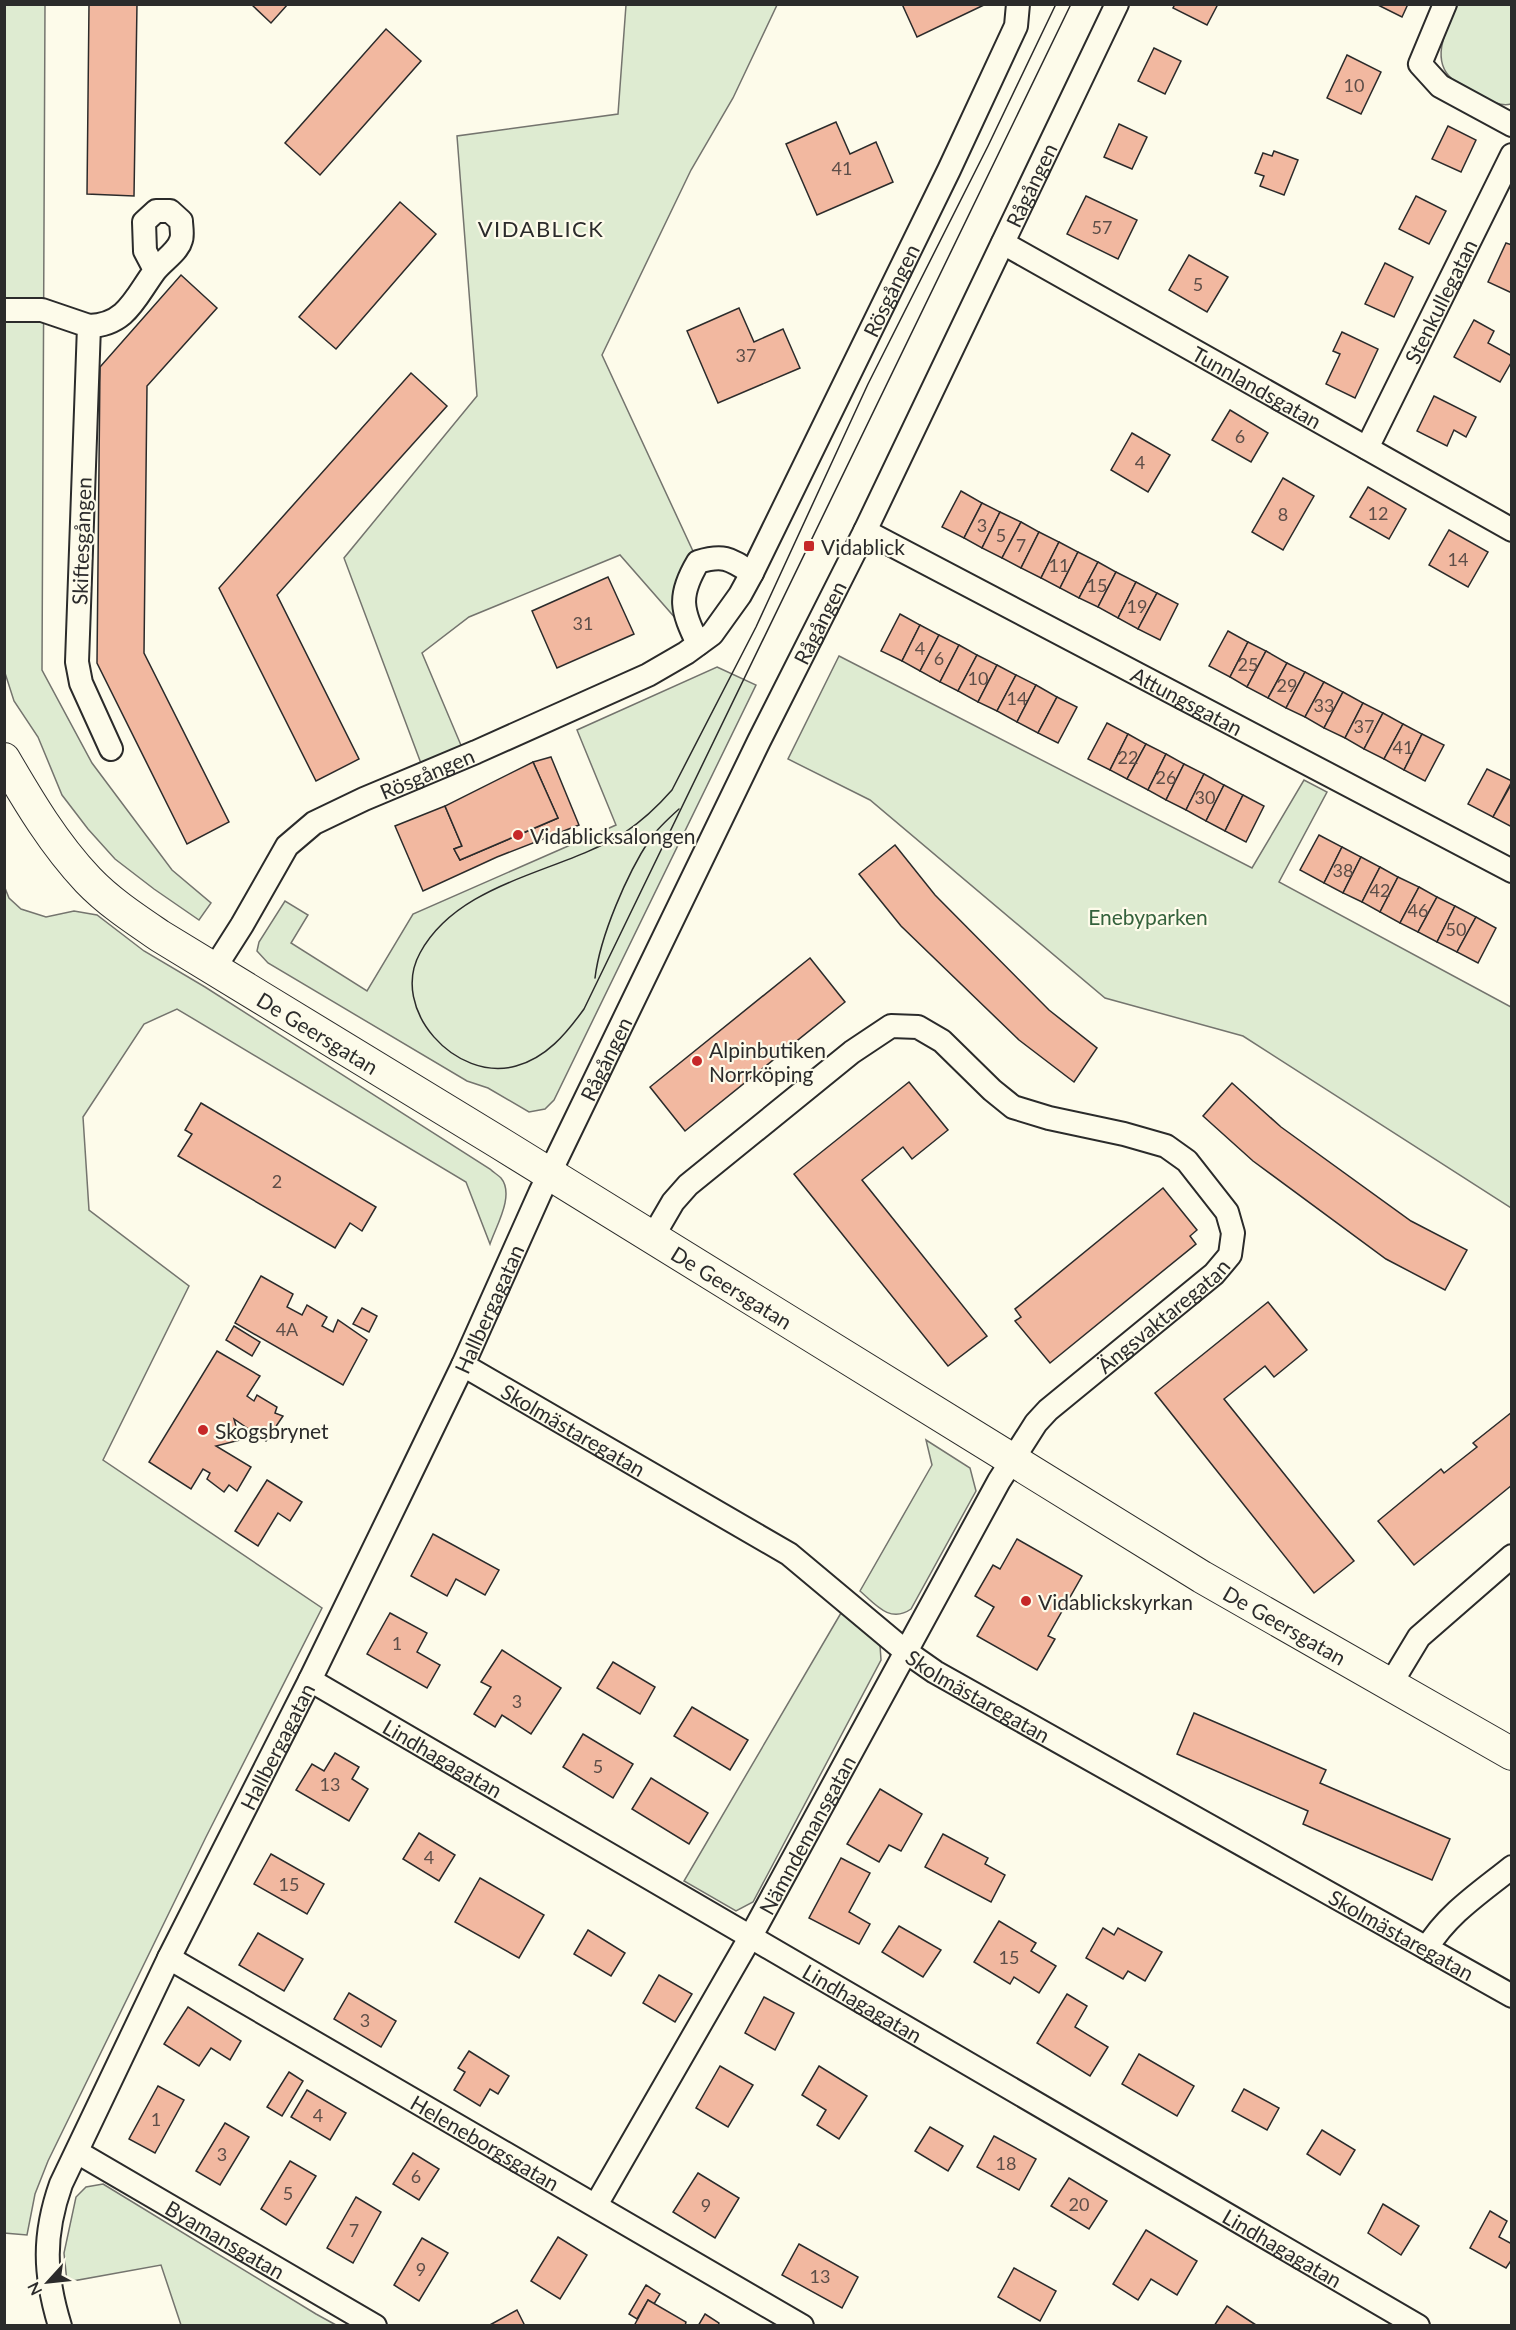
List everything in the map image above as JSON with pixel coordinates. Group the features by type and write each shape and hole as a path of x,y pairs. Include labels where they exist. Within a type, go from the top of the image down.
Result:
{"main road":[{"name":"De Geersgatan","path":"4,759 42,823 89,880 128,914 160,936 1202,1577 1512,1754"}],"street":[{"name":"Rösgången","path":"214,969 287,846 314,822 639,679 712,634 740,595 752,573 949,170 1016,27 1018,4"},
{"name":"Rågången","path":"550,1174 759,741 865,531 1117,4"},
{"path":"1445,4 1420,64 1440,86 1512,125"},
{"name":"Stenkullegatan","path":"1367,448 1512,154"},
{"name":"Tunnlandsgatan","path":"1003,243 1512,530"},
{"path":"4,310 42,310 66,316 88,326 100,326 120,317 144,290 155,270"},
{"name":"Skiftesgången","path":"88,326 77,662 81,683 111,749"},
{"name":"Attungsgatan","path":"865,531 1512,871"},
{"path":"698,644 684,615 684,594 688,578 698,562 714,557 730,558 752,573"},
{"name":"Ängsvaktaregatan","path":"652,1238 673,1202 688,1185 852,1052 891,1026 918,1027 942,1041 992,1090 1013,1107 1166,1146 1187,1161 1227,1212 1233,1233 1230,1255 1214,1274 1048,1410 1036,1423 1012,1460"},
{"name":"Hallbergagatan","path":"60,2325 48,2283 46,2254 52,2209 61,2184 169,1958 310,1680 463,1365 550,1174"},
{"name":"Skolmästaregatan","path":"463,1365 789,1554 905,1651 935,1672 1512,1996"},
{"name":"Nämndemansgatan","path":"596,2205 751,1936 905,1651 1012,1460"},
{"path":"1390,1685 1419,1637 1512,1556"},
{"name":"Lindhagagatan","path":"310,1680 1418,2325"},
{"path":"1427,1948 1438,1930 1452,1916 1512,1867"},
{"name":"Heleneborgsgatan","path":"169,1958 802,2325"},
{"name":"Byamansgatan","path":"77,2152 375,2325"}],"green space":[{"path":"4,5 45,5 42,670 92,763 172,870 211,903 199,920 115,859 88,829 62,795 38,737 14,701 5,673"},
{"path":"626,5 777,5 733,98 691,170 602,355 698,562 688,578 698,644 620,555 469,617 422,653 466,757 425,774 344,558 477,396 457,136 618,114"},
{"path":"1457,5 1511,5 1511,104 1489,100 1457,83 1445,71 1442,62 1442,42"},
{"name":"Enebyparken","path":"839,656 1252,868 1304,780 1327,792 1279,882 1511,1007 1511,1208 1243,1036 1105,998 870,800 788,759"},
{"path":"717,667 756,685 554,1100 545,1109 529,1112 488,1088 467,1081 268,963 257,951 259,942 285,901 308,915 291,943 367,991 413,914 616,825 577,730"},
{"path":"5,888 9,898 21,909 46,917 74,911 97,915 144,951 205,987 490,1169 501,1178 506,1193 503,1211 490,1244 466,1182 177,1009 144,1024 83,1117 89,1210 189,1286 103,1460 322,1608 206,1837 48,2161 35,2194 27,2235 4,2233"},
{"path":"926,1440 970,1468 976,1491 911,1609 903,1613 890,1613 877,1606 860,1591 932,1465"},
{"path":"841,1613 880,1645 881,1660 753,1902 736,1911 684,1881"},
{"path":"103,2184 336,2325 181,2325 161,2265 67,2282 64,2253 76,2197 86,2187"}],"building":[{"path":"89,4 137,4 134,196 87,194"},
{"path":"251,4 288,4 271,23"},
{"path":"902,4 986,4 917,37"},
{"path":"1175,4 1218,4 1207,25 1173,8"},
{"path":"1376,4 1408,4 1402,17"},
{"path":"386,29 421,61 320,175 285,143"},
{"path":"1154,48 1181,61 1165,94 1138,81"},
{"path":"1347,55 1381,72 1361,114 1327,98"},
{"path":"836,122 850,154 876,142 893,182 817,215 786,144"},
{"path":"1119,124 1147,137 1132,169 1104,157"},
{"path":"1448,126 1476,140 1461,172 1432,159"},
{"path":"1274,151 1298,160 1284,195 1260,186 1264,176 1255,173 1263,153 1272,156"},
{"path":"1086,196 1137,220 1118,259 1067,234"},
{"path":"1416,196 1446,211 1429,244 1399,229"},
{"path":"400,202 436,234 336,349 299,317"},
{"path":"1506,243 1512,245 1512,293 1488,282"},
{"path":"1189,255 1228,277 1207,312 1169,290"},
{"path":"1385,263 1413,277 1394,317 1365,304"},
{"path":"181,275 217,308 147,386 144,653 229,822 187,844 97,663 100,367"},
{"path":"739,308 754,342 783,329 800,368 718,403 687,331"},
{"path":"1474,320 1494,331 1488,343 1512,356 1512,361 1500,382 1454,357"},
{"path":"1342,332 1378,349 1355,398 1326,384 1340,354 1333,351"},
{"path":"411,373 447,406 277,595 359,759 316,781 219,588"},
{"path":"1434,396 1476,417 1466,437 1454,430 1447,446 1417,431"},
{"path":"1230,410 1268,433 1251,462 1212,440"},
{"path":"1132,433 1170,455 1148,492 1111,470"},
{"path":"1283,478 1314,496 1283,550 1252,532"},
{"path":"1368,487 1406,509 1389,539 1350,517"},
{"path":"961,491 982,503 964,538 942,527"},
{"path":"982,503 1000,512 982,548 964,538"},
{"path":"1000,512 1021,522 1002,558 982,548"},
{"path":"1021,522 1039,532 1021,568 1002,558"},
{"path":"1449,530 1488,552 1468,587 1429,565"},
{"path":"1039,532 1059,542 1041,578 1021,568"},
{"path":"1059,542 1078,552 1060,588 1041,578"},
{"path":"1078,552 1098,562 1079,598 1060,588"},
{"path":"1098,562 1116,572 1098,607 1079,598"},
{"path":"1116,572 1136,582 1118,618 1098,607"},
{"path":"608,577 634,634 557,668 532,611"},
{"path":"1136,582 1157,593 1138,629 1118,618"},
{"path":"1157,593 1178,604 1160,640 1138,629"},
{"path":"900,614 920,625 902,661 881,651"},
{"path":"920,625 939,635 920,671 902,661"},
{"path":"1228,631 1248,642 1230,677 1209,666"},
{"path":"939,635 959,645 940,682 920,671"},
{"path":"1248,642 1266,651 1247,687 1230,677"},
{"path":"959,645 977,655 958,691 940,682"},
{"path":"1266,651 1287,663 1268,698 1247,687"},
{"path":"977,655 997,665 978,702 958,691"},
{"path":"1287,663 1305,672 1286,708 1268,698"},
{"path":"997,665 1016,675 997,711 978,702"},
{"path":"1305,672 1324,682 1305,717 1286,708"},
{"path":"1016,675 1036,685 1017,722 997,711"},
{"path":"1324,682 1343,692 1324,728 1305,717"},
{"path":"1036,685 1057,697 1038,733 1017,722"},
{"path":"1343,692 1363,703 1345,738 1324,728"},
{"path":"1057,697 1077,707 1058,743 1038,733"},
{"path":"1363,703 1383,713 1364,749 1345,738"},
{"path":"1383,713 1403,724 1384,759 1364,749"},
{"path":"1107,723 1128,734 1110,770 1088,759"},
{"path":"1403,724 1422,734 1404,770 1384,759"},
{"path":"1128,734 1146,744 1127,779 1110,770"},
{"path":"1422,734 1444,745 1425,781 1404,770"},
{"path":"1146,744 1166,754 1148,790 1127,779"},
{"path":"1166,754 1184,764 1166,800 1148,790"},
{"path":"551,757 579,825 497,857 423,891 395,826 445,806 462,846 454,849 460,860 558,818 533,762"},
{"path":"533,762 558,818 460,860 454,849 462,846 445,806"},
{"path":"1184,764 1204,774 1186,810 1166,800"},
{"path":"1487,769 1512,781 1493,817 1468,804"},
{"path":"1204,774 1224,785 1206,821 1186,810"},
{"path":"1512,783 1512,827 1493,817"},
{"path":"1224,785 1243,795 1225,831 1206,821"},
{"path":"1243,795 1264,806 1246,842 1225,831"},
{"path":"1319,835 1342,847 1324,883 1300,870"},
{"path":"895,845 935,895 1049,1010 1097,1048 1074,1082 1019,1040 901,926 859,874"},
{"path":"1342,847 1361,857 1343,893 1324,883"},
{"path":"1361,857 1380,867 1362,902 1343,893"},
{"path":"1380,867 1398,877 1380,912 1362,902"},
{"path":"1398,877 1419,887 1400,923 1380,912"},
{"path":"1419,887 1437,897 1418,932 1400,923"},
{"path":"1437,897 1455,906 1437,942 1418,932"},
{"path":"1455,906 1476,917 1457,952 1437,942"},
{"path":"1476,917 1496,928 1478,963 1457,952"},
{"path":"810,958 845,1002 685,1131 650,1087"},
{"path":"909,1082 948,1130 912,1159 903,1147 862,1180 987,1336 948,1366 794,1174"},
{"path":"1232,1083 1281,1127 1411,1221 1467,1250 1445,1290 1386,1259 1253,1161 1203,1116"},
{"path":"201,1103 376,1207 362,1231 350,1223 335,1248 178,1156 192,1134 185,1130"},
{"path":"1163,1188 1197,1230 1190,1236 1196,1244 1050,1363 1015,1321 1021,1317 1015,1309"},
{"path":"261,1276 293,1294 287,1307 302,1315 307,1305 327,1317 322,1326 333,1332 338,1320 367,1340 343,1385 235,1323"},
{"path":"1268,1302 1307,1350 1274,1377 1265,1366 1224,1399 1354,1561 1314,1593 1155,1393"},
{"path":"362,1308 377,1316 369,1332 353,1324"},
{"path":"234,1326 260,1342 252,1356 226,1340"},
{"name":"Skogsbrynet","path":"217,1351 260,1376 247,1396 254,1401 257,1395 277,1407 275,1413 283,1416 266,1441 234,1419 240,1440 216,1446 251,1467 237,1491 229,1485 224,1492 207,1479 210,1473 203,1469 191,1489 149,1462"},
{"path":"1512,1412 1512,1485 1414,1565 1378,1521 1441,1469 1444,1473 1477,1447 1473,1443"},
{"path":"267,1480 302,1502 290,1521 278,1513 258,1546 235,1531"},
{"path":"433,1534 499,1570 485,1595 456,1579 447,1596 411,1576"},
{"name":"Vidablickskyrkan","path":"1017,1539 1082,1576 1048,1636 1055,1639 1037,1670 977,1636 994,1607 975,1596 993,1565 1000,1569"},
{"path":"390,1613 427,1633 417,1652 440,1665 427,1688 367,1654"},
{"path":"502,1650 561,1688 531,1734 502,1715 495,1727 474,1714 491,1687 481,1682"},
{"path":"613,1662 655,1687 640,1714 597,1688"},
{"path":"692,1707 748,1740 730,1770 674,1736"},
{"path":"1194,1713 1326,1770 1320,1783 1450,1839 1432,1880 1303,1824 1308,1811 1177,1754"},
{"path":"583,1734 633,1764 613,1798 563,1767"},
{"path":"335,1753 359,1767 352,1779 368,1789 349,1821 296,1790 312,1764 324,1771"},
{"path":"651,1778 708,1813 689,1844 632,1809"},
{"path":"880,1789 922,1814 901,1851 889,1845 879,1862 847,1844"},
{"path":"419,1833 455,1855 439,1881 403,1859"},
{"path":"943,1834 988,1858 985,1864 1005,1875 991,1902 925,1867"},
{"path":"271,1854 324,1884 307,1914 254,1884"},
{"path":"841,1858 870,1873 849,1912 870,1924 859,1944 809,1918"},
{"path":"480,1878 544,1915 519,1958 455,1922"},
{"path":"999,1921 1036,1943 1031,1951 1056,1966 1039,1993 1014,1977 1010,1984 974,1962"},
{"path":"899,1926 941,1950 923,1977 882,1952"},
{"path":"1103,1928 1114,1935 1118,1928 1162,1952 1145,1981 1128,1971 1123,1979 1086,1958"},
{"path":"588,1930 625,1953 611,1976 574,1954"},
{"path":"258,1933 303,1959 284,1991 239,1965"},
{"path":"659,1975 692,1994 675,2022 643,2003"},
{"path":"349,1993 396,2021 381,2047 334,2019"},
{"path":"1067,1994 1087,2006 1075,2027 1108,2047 1090,2076 1037,2043"},
{"path":"764,1997 794,2013 775,2050 745,2033"},
{"path":"188,2007 241,2041 230,2060 211,2048 199,2066 164,2044"},
{"path":"469,2051 509,2076 498,2094 490,2089 480,2106 454,2090 465,2072 458,2068"},
{"path":"1139,2054 1194,2086 1177,2116 1122,2084"},
{"path":"720,2066 753,2085 728,2127 696,2108"},
{"path":"819,2066 867,2096 839,2139 817,2125 826,2110 802,2095"},
{"path":"289,2072 303,2081 282,2116 267,2107"},
{"path":"158,2086 184,2100 155,2153 129,2139"},
{"path":"1244,2089 1279,2108 1267,2130 1232,2111"},
{"path":"307,2090 346,2113 330,2140 291,2117"},
{"path":"225,2123 249,2137 220,2185 196,2171"},
{"path":"930,2127 963,2146 948,2171 915,2151"},
{"path":"1322,2130 1355,2150 1340,2175 1307,2154"},
{"path":"994,2136 1036,2159 1019,2190 977,2167"},
{"path":"413,2153 439,2169 419,2200 393,2184"},
{"path":"290,2161 316,2176 286,2225 261,2209"},
{"path":"698,2173 739,2198 715,2238 673,2212"},
{"path":"1069,2178 1107,2201 1089,2229 1051,2206"},
{"path":"356,2197 381,2212 353,2263 327,2248"},
{"path":"1383,2204 1419,2226 1401,2255 1368,2233"},
{"path":"1490,2211 1507,2221 1499,2237 1512,2244 1512,2259 1506,2268 1470,2248"},
{"path":"1146,2230 1197,2261 1177,2295 1151,2279 1138,2300 1113,2284"},
{"path":"558,2237 587,2255 560,2299 531,2281"},
{"path":"422,2238 448,2253 419,2301 394,2285"},
{"path":"799,2244 858,2277 842,2308 782,2275"},
{"path":"1014,2268 1056,2291 1040,2321 998,2297"},
{"path":"646,2285 660,2294 654,2304 648,2300 637,2319 629,2314"},
{"path":"648,2300 686,2322 685,2326 634,2326"},
{"path":"1227,2306 1256,2325 1256,2326 1214,2326"},
{"path":"517,2310 525,2326 488,2326"},
{"path":"705,2314 719,2323 718,2326 698,2326"}],"tram line":[{"path":"1056,4 988,146 868,384 756,627 672,790 650,813 624,833 598,847 485,894 459,910 437,929 420,953 413,975 413,997 421,1018 434,1037 451,1052 471,1063 493,1068 516,1066 546,1051 562,1036 584,1009 1071,4"},
{"path":"595,978 602,943 632,870 653,835 679,809"}],"place":[{"name":"Vidablick","path":"809,546"},
{"name":"Vidablicksalongen","path":"518,835"},
{"name":"Alpinbutiken Norrköping","path":"697,1061"},
{"name":"Skogsbrynet","path":"203,1430"},
{"name":"Vidablickskyrkan","path":"1026,1601"}],"district":[{"name":"VIDABLICK","path":"541,228"}]}
